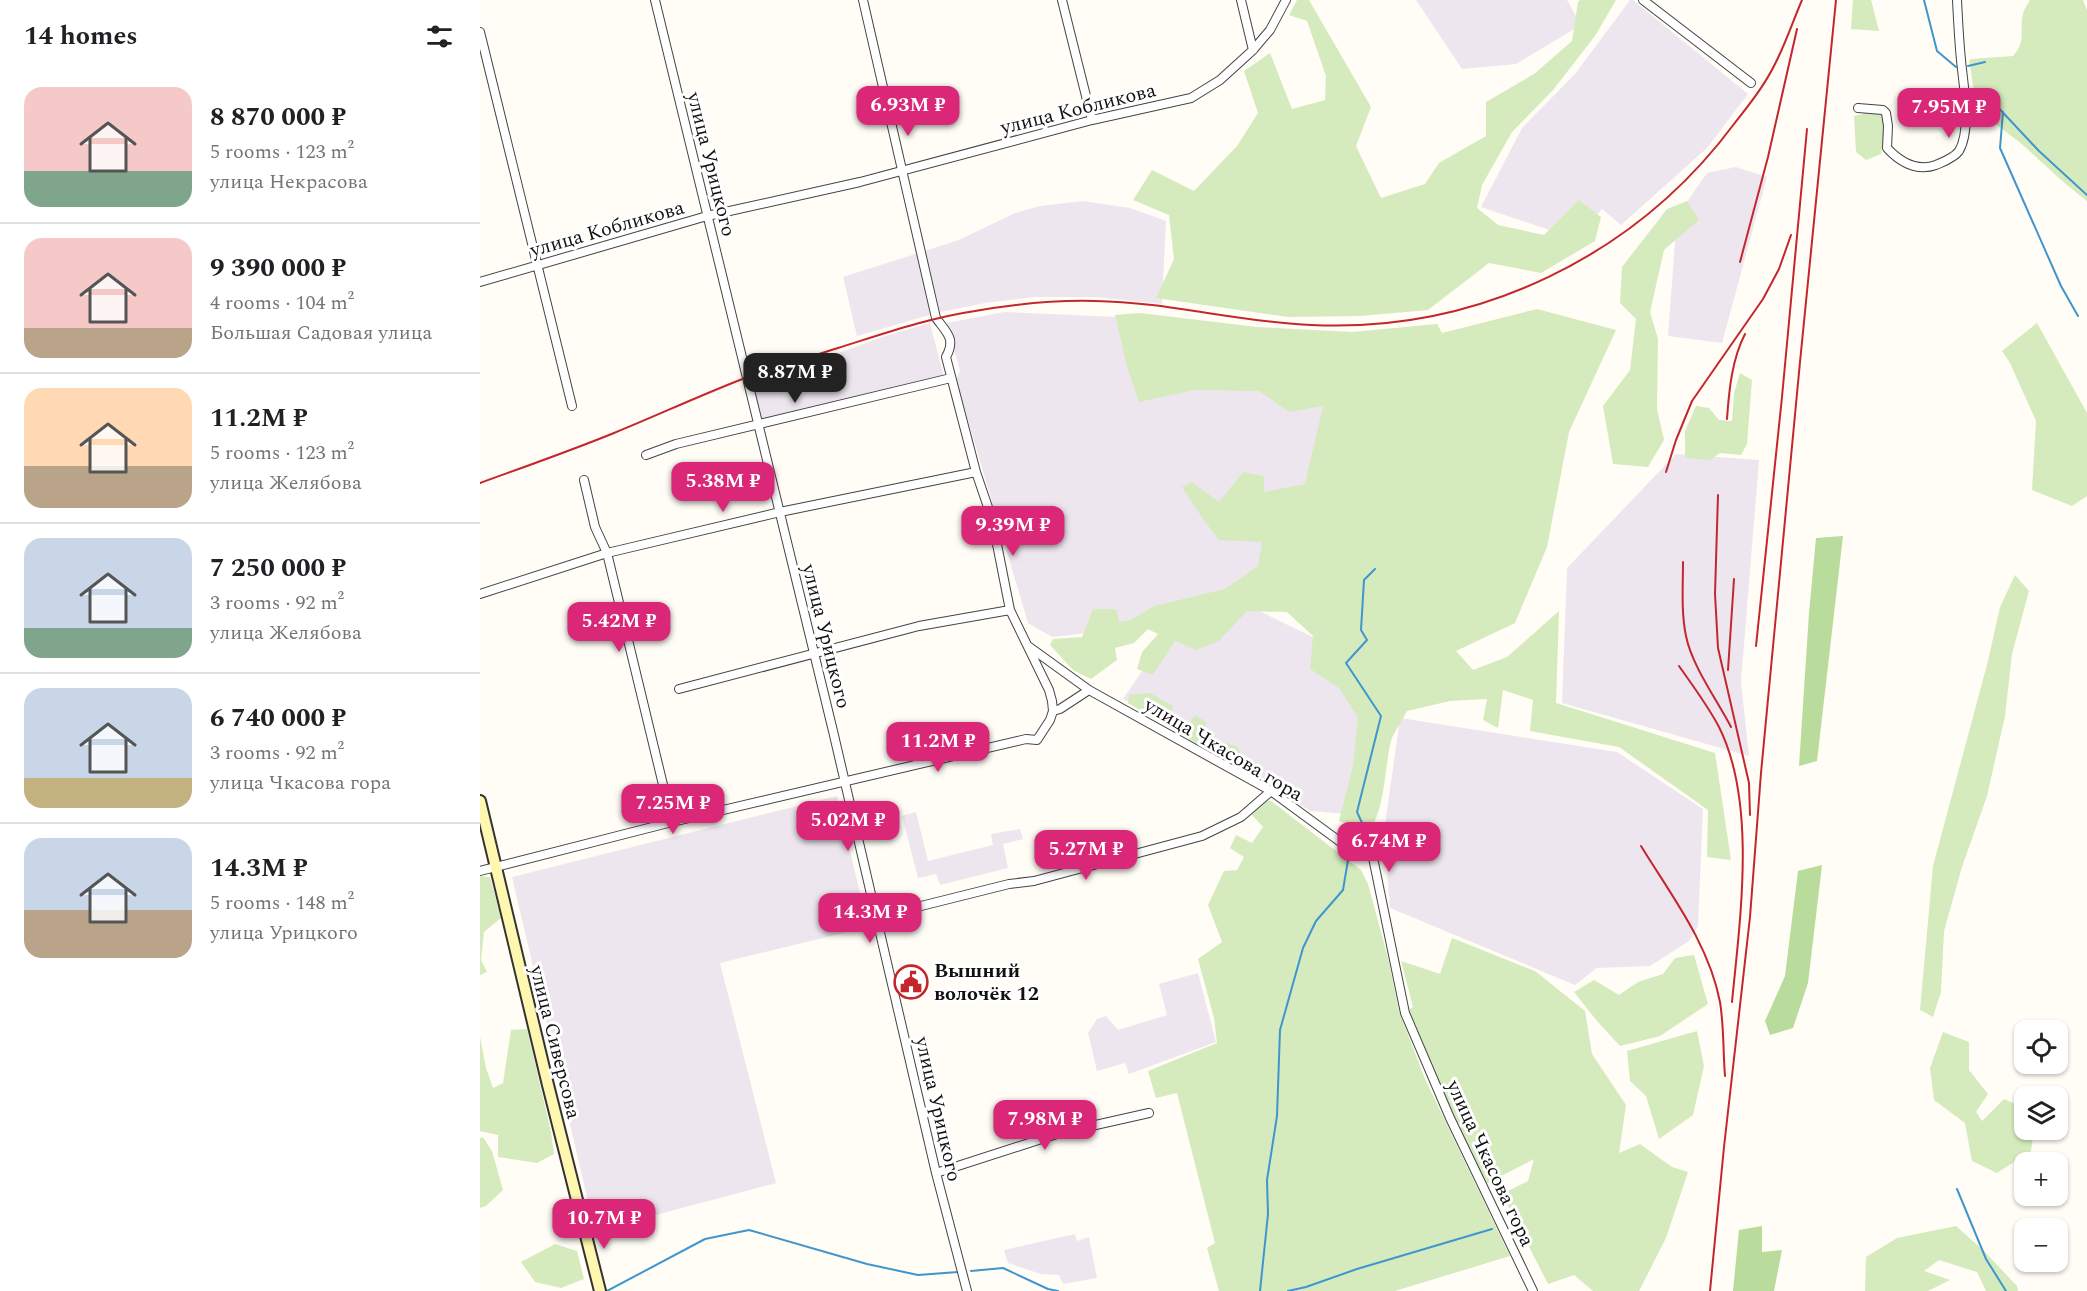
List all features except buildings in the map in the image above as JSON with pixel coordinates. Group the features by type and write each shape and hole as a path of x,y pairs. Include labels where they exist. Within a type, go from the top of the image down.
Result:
{"street":[{"name":"улица Урицкого","path":"655,0 760,425 936,1173 967,1291"},
{"path":"480,872 672,822 1026,739 1037,740 1053,711 1049,690 1010,610 992,519 976,472 946,357 951,347 949,337 936,318 862,0"},
{"path":"1062,0 1092,120"},
{"path":"1240,0 1253,50"},
{"name":"улица Кобликова","path":"480,282 708,216 903,170 1092,120 1191,98 1220,80 1253,50 1270,30 1286,0"},
{"path":"1643,0 1750,83"},
{"path":"1858,108 1882,110 1886,113 1887,148 1898,160 1912,166 1932,166 1959,151 1965,129 1965,86 1957,0"},
{"path":"480,32 572,406"},
{"path":"646,454 676,444 951,378"},
{"path":"480,594 607,553 780,512 976,472"},
{"path":"584,480 595,527 607,553 672,822"},
{"path":"679,689 919,626 1010,610"},
{"name":"улица Чкасова гора","path":"1026,645 1089,690 1270,791 1350,849 1371,848 1405,1013 1450,1118 1533,1291"},
{"path":"1053,711 1089,690"},
{"path":"877,917 1034,881 1202,836 1241,817 1270,791"},
{"name":"улица Сиверсова","path":"480,801 600,1291"},
{"path":"936,1173 1060,1133 1149,1113"}],"shaded area":[{"path":"1416,0 1567,0 1581,25 1516,64 1462,69"},
{"path":"1630,0 1633,0 1748,94 1707,148 1621,225 1602,209 1576,239 1481,207 1522,128 1575,74"},
{"path":"1736,167 1767,177 1722,343 1668,336 1677,216 1707,173"},
{"path":"1083,201 1130,208 1166,221 1162,304 1096,297 1035,297 985,303 940,312 857,336 843,277 959,240 1015,213 1040,206"},
{"path":"1004,312 1141,318 1330,336 1315,483 1267,568 1232,595 1079,634 1052,637 1028,623 956,380 960,371 947,323"},
{"path":"930,323 944,377 762,423 752,385 882,337"},
{"path":"1676,454 1759,460 1741,682 1749,756 1562,703 1567,568"},
{"path":"1247,605 1325,643 1367,714 1347,814 1310,811 1272,785 1123,699 1166,636"},
{"path":"1400,718 1617,752 1703,809 1698,926 1689,941 1650,966 1597,968 1575,985 1390,908 1384,832"},
{"path":"837,796 868,927 720,963 776,1183 595,1231 512,877"},
{"path":"916,812 928,861 993,845 991,834 1020,829 1023,839 1003,844 1008,868 940,885 936,874 918,878 902,816"},
{"path":"1198,973 1216,1042 1129,1074 1125,1063 1097,1071 1088,1033 1097,1019 1106,1016 1118,1030 1167,1015 1159,984"},
{"path":"1075,1234 1077,1241 1089,1237 1097,1278 1063,1284 1059,1275 1041,1274 1008,1263 1004,1250"}],"green space":[{"path":"1297,0 1309,0 1371,107 1356,146 1381,198 1425,184 1439,163 1486,136 1486,102 1534,74 1572,41 1580,0 1616,0 1595,36 1553,90 1512,132 1482,185 1477,208 1498,225 1544,235 1579,200 1601,217 1595,241 1541,273 1489,263 1428,310 1360,316 1288,317 1156,298 1174,259 1169,215 1133,200 1152,170 1194,191 1237,146 1258,113 1244,71 1270,53 1292,109 1325,100 1326,76 1307,21 1289,15"},
{"path":"1853,0 1871,0 1879,31 1851,29"},
{"path":"2030,0 2083,0 2087,10 2087,201 1997,125 1985,113 1975,93 1969,61 2013,56 2020,45 2023,14"},
{"path":"1872,112 1883,114 1884,134 1881,154 1866,160 1856,152 1854,116"},
{"path":"1687,201 1699,220 1664,250 1650,312 1658,339 1657,409 1664,440 1648,467 1613,464 1603,406 1630,370 1636,319 1620,303 1622,267 1667,209"},
{"path":"1537,309 1616,330 1569,432 1547,547 1515,623 1456,651 1473,670 1507,657 1559,611 1556,703 1715,753 1731,860 1707,857 1708,810 1619,747 1530,731 1533,700 1503,690 1498,728 1483,720 1487,699 1450,701 1407,711 1391,741 1381,801 1369,833 1339,821 1353,765 1358,718 1339,688 1310,669 1313,636 1287,612 1247,611 1219,641 1196,650 1175,641 1153,675 1137,669 1142,652 1158,634 1148,629 1134,643 1115,648 1117,660 1091,679 1073,670 1050,645 1053,639 1082,637 1093,609 1116,609 1119,622 1131,620 1154,606 1225,589 1258,566 1262,542 1219,540 1182,487 1192,482 1219,502 1243,472 1264,476 1264,492 1305,484 1323,406 1289,412 1259,391 1194,390 1139,402 1128,370 1115,315 1140,313 1257,327 1352,332 1437,324 1442,333"},
{"path":"2037,323 2087,413 2087,496 2072,506 2032,490 2036,421 2010,363 2002,351"},
{"path":"1740,373 1752,380 1747,444 1741,455 1720,453 1710,460 1685,458 1685,431 1696,406 1709,408 1719,420 1732,421 1734,393"},
{"path":"1843,536 1817,761 1799,766 1816,538"},
{"path":"2015,575 2029,591 2012,654 2005,716 1987,796 1962,867 1944,931 1941,992 1933,1017 1920,1010 1933,866 1988,661 2000,607"},
{"path":"1150,693 1173,706 1169,720 1182,728 1187,727 1195,715 1206,722 1205,730 1217,740 1238,747 1245,766 1228,762 1128,703 1129,695"},
{"path":"1266,801 1271,801 1361,870 1368,884 1388,958 1399,1011 1425,1079 1510,1256 1395,1291 1219,1291 1207,1248 1215,1243 1177,1093 1156,1098 1148,1071 1217,1043 1214,1018 1198,959 1222,942 1208,905 1224,871 1237,870 1244,857 1230,848 1236,835 1252,843 1263,827 1251,814"},
{"path":"1822,865 1808,983 1793,1028 1770,1035 1765,1021 1785,976 1798,871"},
{"path":"480,876 490,877 501,918 484,932 481,960 487,972 480,975"},
{"path":"1452,938 1535,971 1585,1011 1592,1054 1626,1105 1619,1153 1640,1144 1672,1167 1688,1172 1666,1238 1639,1291 1593,1291 1574,1275 1548,1284 1502,1194 1528,1181 1534,1159 1486,1184 1425,1054 1409,1010 1413,1007 1401,961 1440,974"},
{"path":"1694,955 1708,1004 1660,1036 1620,1046 1574,992 1594,980 1619,995 1638,982 1663,974 1675,958"},
{"path":"527,1029 554,1154 537,1163 498,1157 498,1135 480,1131 480,1037 486,1068 493,1088 503,1083 511,1030"},
{"path":"1697,1031 1704,1066 1693,1115 1659,1139 1646,1096 1630,1081 1627,1051"},
{"path":"1943,1032 1969,1042 1969,1070 1988,1094 1976,1112 1982,1121 2004,1099 2014,1103 2014,1140 2033,1140 2031,1151 2014,1152 2014,1162 1997,1173 1972,1161 1965,1123 1934,1100 1930,1068"},
{"path":"483,1137 492,1151 503,1190 486,1206 480,1208 480,1138"},
{"path":"1762,1226 1762,1252 1782,1250 1774,1291 1733,1291 1739,1230"},
{"path":"1956,1226 1983,1250 2017,1286 2018,1291 1986,1291 1977,1272 1939,1260 1924,1271 1950,1280 1928,1291 1865,1291 1866,1257 1897,1238"},
{"path":"555,1244 577,1251 584,1279 561,1288 535,1282 521,1262"}],"waterway":[{"path":"1924,0 1937,51 1956,67"},
{"path":"1968,66 1985,62"},
{"path":"1993,102 2039,151 2087,195"},
{"path":"2003,112 2000,148 2061,286 2078,316"},
{"path":"1363,825 1357,812 1381,716 1346,663 1367,640 1361,630 1364,580 1375,569"},
{"path":"1260,1291 1268,1214 1267,1180 1277,1116 1280,1030 1303,948 1316,921 1343,890 1348,860"},
{"path":"1957,1189 1986,1259 2006,1291"},
{"path":"1288,1291 1492,1229"},
{"path":"607,1291 705,1239 749,1230 867,1264 918,1275 958,1272"},
{"path":"971,1271 1003,1268 1048,1289 1058,1291"}],"railway":[{"path":"480,483 597,440 756,374 906,327 957,314 1035,303 1095,301 1149,305 1284,323 1373,324 1433,316 1492,300 1548,277 1600,248 1649,213 1694,171 1740,117 1767,79 1802,0"},
{"path":"1710,1291 1750,917 1761,773 1836,0"},
{"path":"1740,262 1768,157 1797,29"},
{"path":"1756,646 1807,129"},
{"path":"1666,472 1692,401 1763,299 1779,269 1791,235"},
{"path":"1727,419 1734,364 1745,334"},
{"path":"1718,495 1715,594 1718,648 1749,783 1750,815"},
{"path":"1683,562 1683,618 1689,647 1699,671 1731,727"},
{"path":"1728,670 1734,579"},
{"path":"1679,666 1719,727 1731,757 1738,790 1743,862 1732,1002"},
{"path":"1641,846 1688,921 1715,981 1722,1020 1725,1076"}],"place":[{"name":"Вышний волочёк 12","path":"911,982"}]}
